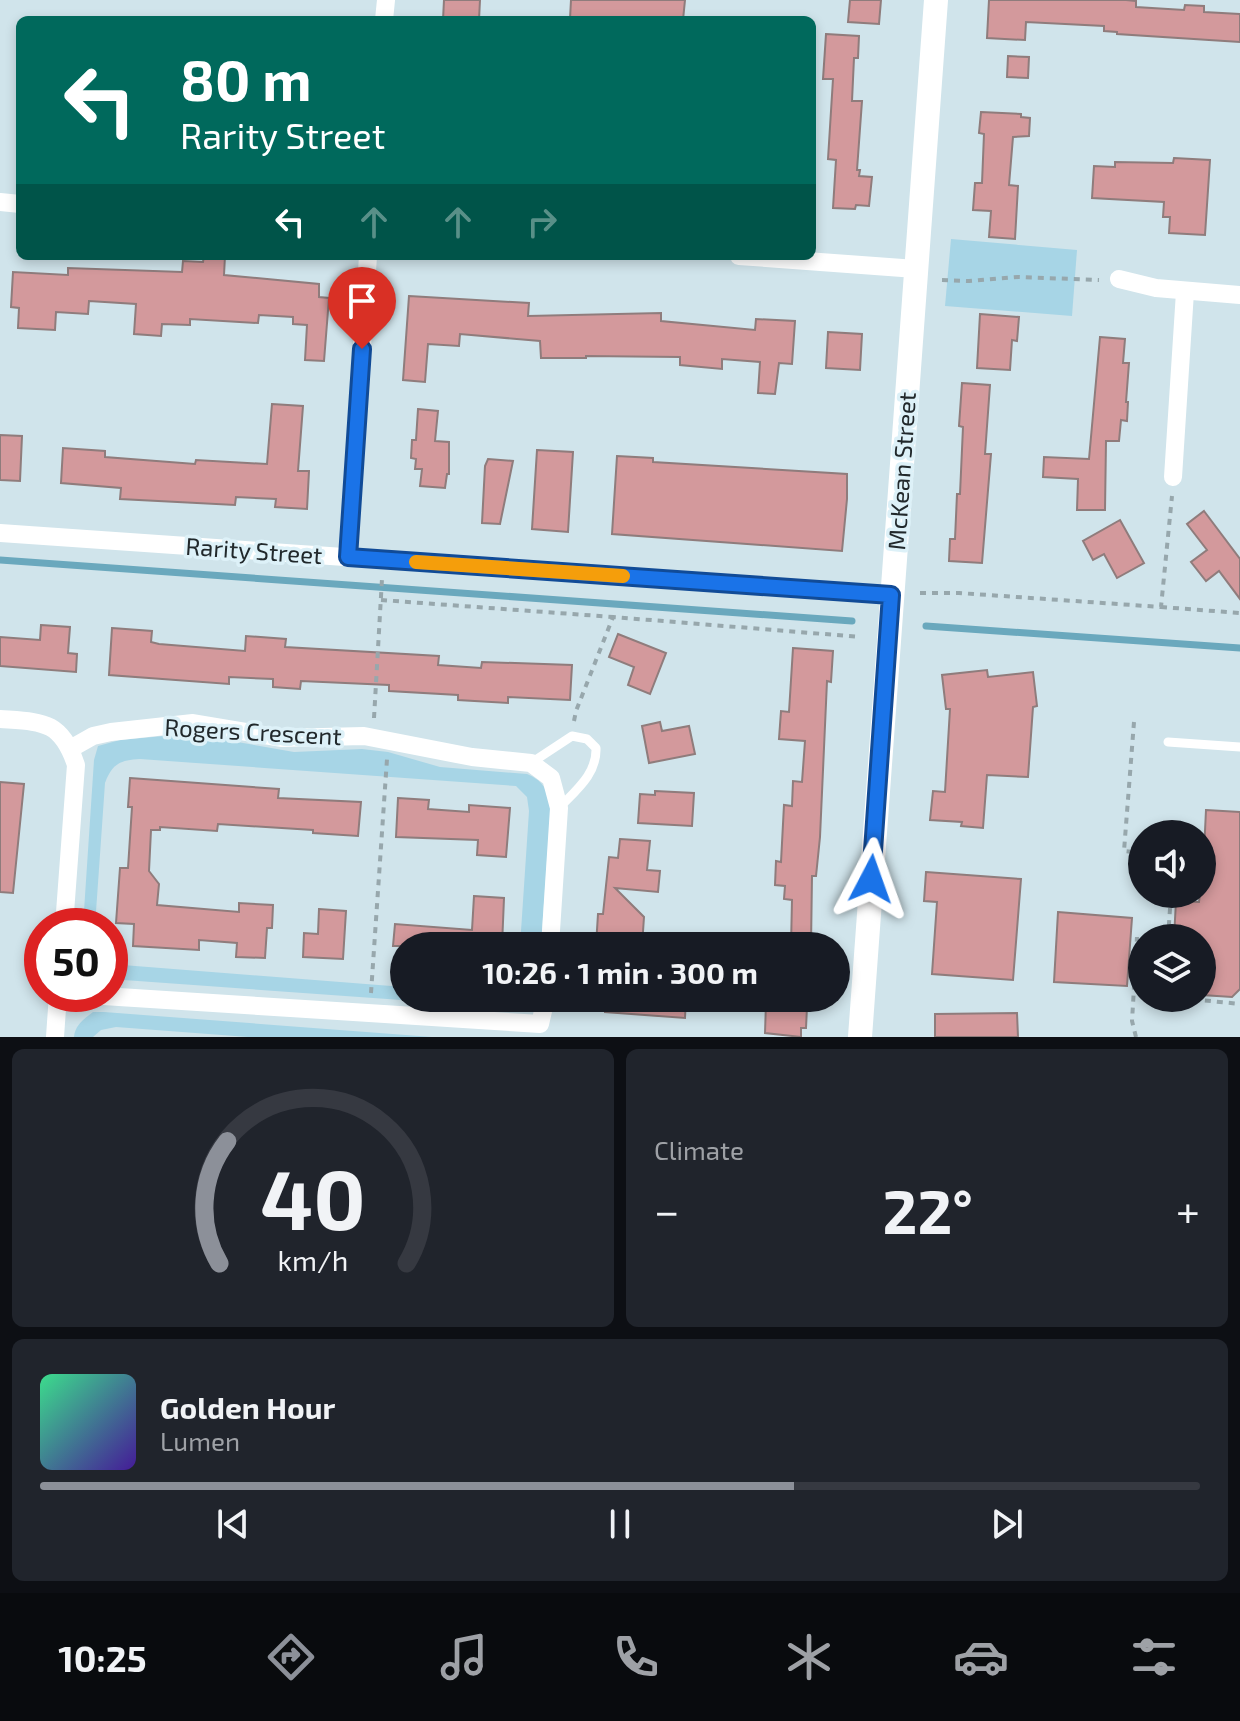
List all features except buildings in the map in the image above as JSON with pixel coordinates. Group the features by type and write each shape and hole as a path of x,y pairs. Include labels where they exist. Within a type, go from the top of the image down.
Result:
{"main road":[{"name":"McKean Street","path":"860,1037 936,0"}],"street":[{"path":"348,557 368,260"},
{"path":"793,260 916,269"},
{"path":"1119,279 1185,292 1240,295"},
{"path":"1173,477 1185,292"},
{"name":"Rarity Street","path":"0,533 891,595"},
{"path":"0,719 39,722 54,728 70,749 76,765 66,908"},
{"name":"Rogers Crescent","path":"70,749 93,736 111,732 193,723 281,738 364,736 472,757 531,763"},
{"path":"531,763 551,778 559,808 551,932"},
{"path":"128,998 540,1024 543,1012"},
{"path":"55,1037 57,1012"}],"lane":[{"path":"531,763 572,736 587,739 596,748 596,762 586,779 559,808"},
{"path":"1168,742 1240,747"}],"path":[{"path":"942,280 1018,277 1119,279"},
{"path":"1161,607 1173,477"},
{"path":"373,729 383,573"},
{"path":"920,593 959,593 1240,613"},
{"path":"381,600 861,637"},
{"path":"572,736 576,711 613,617"},
{"path":"1128,851 1124,851 1134,722"},
{"path":"371,999 388,752"},
{"path":"1216,1002 1240,1004"},
{"path":"1133,1012 1136,1037"}],"shaded area":[{"path":"951,239 1077,250 1072,316 945,306"},
{"path":"175,735 209,737 294,752 362,749 388,752 440,767 527,774 543,785 551,803 542,932 521,932 529,811 527,797 516,786 140,759 118,764 105,783 96,908 84,908 94,760 98,746 120,740"},
{"path":"128,965 390,986 390,999 128,980"},
{"path":"93,1012 104,1012 432,1037 248,1037 116,1027 101,1030 93,1037 74,1037 83,1020"}],"waterway":[{"path":"0,560 852,621"},
{"path":"926,626 1240,648"}],"slow traffic":[{"path":"416,562 623,576"}],"route":[{"path":"362,349 348,557 891,595 871,879"}]}
